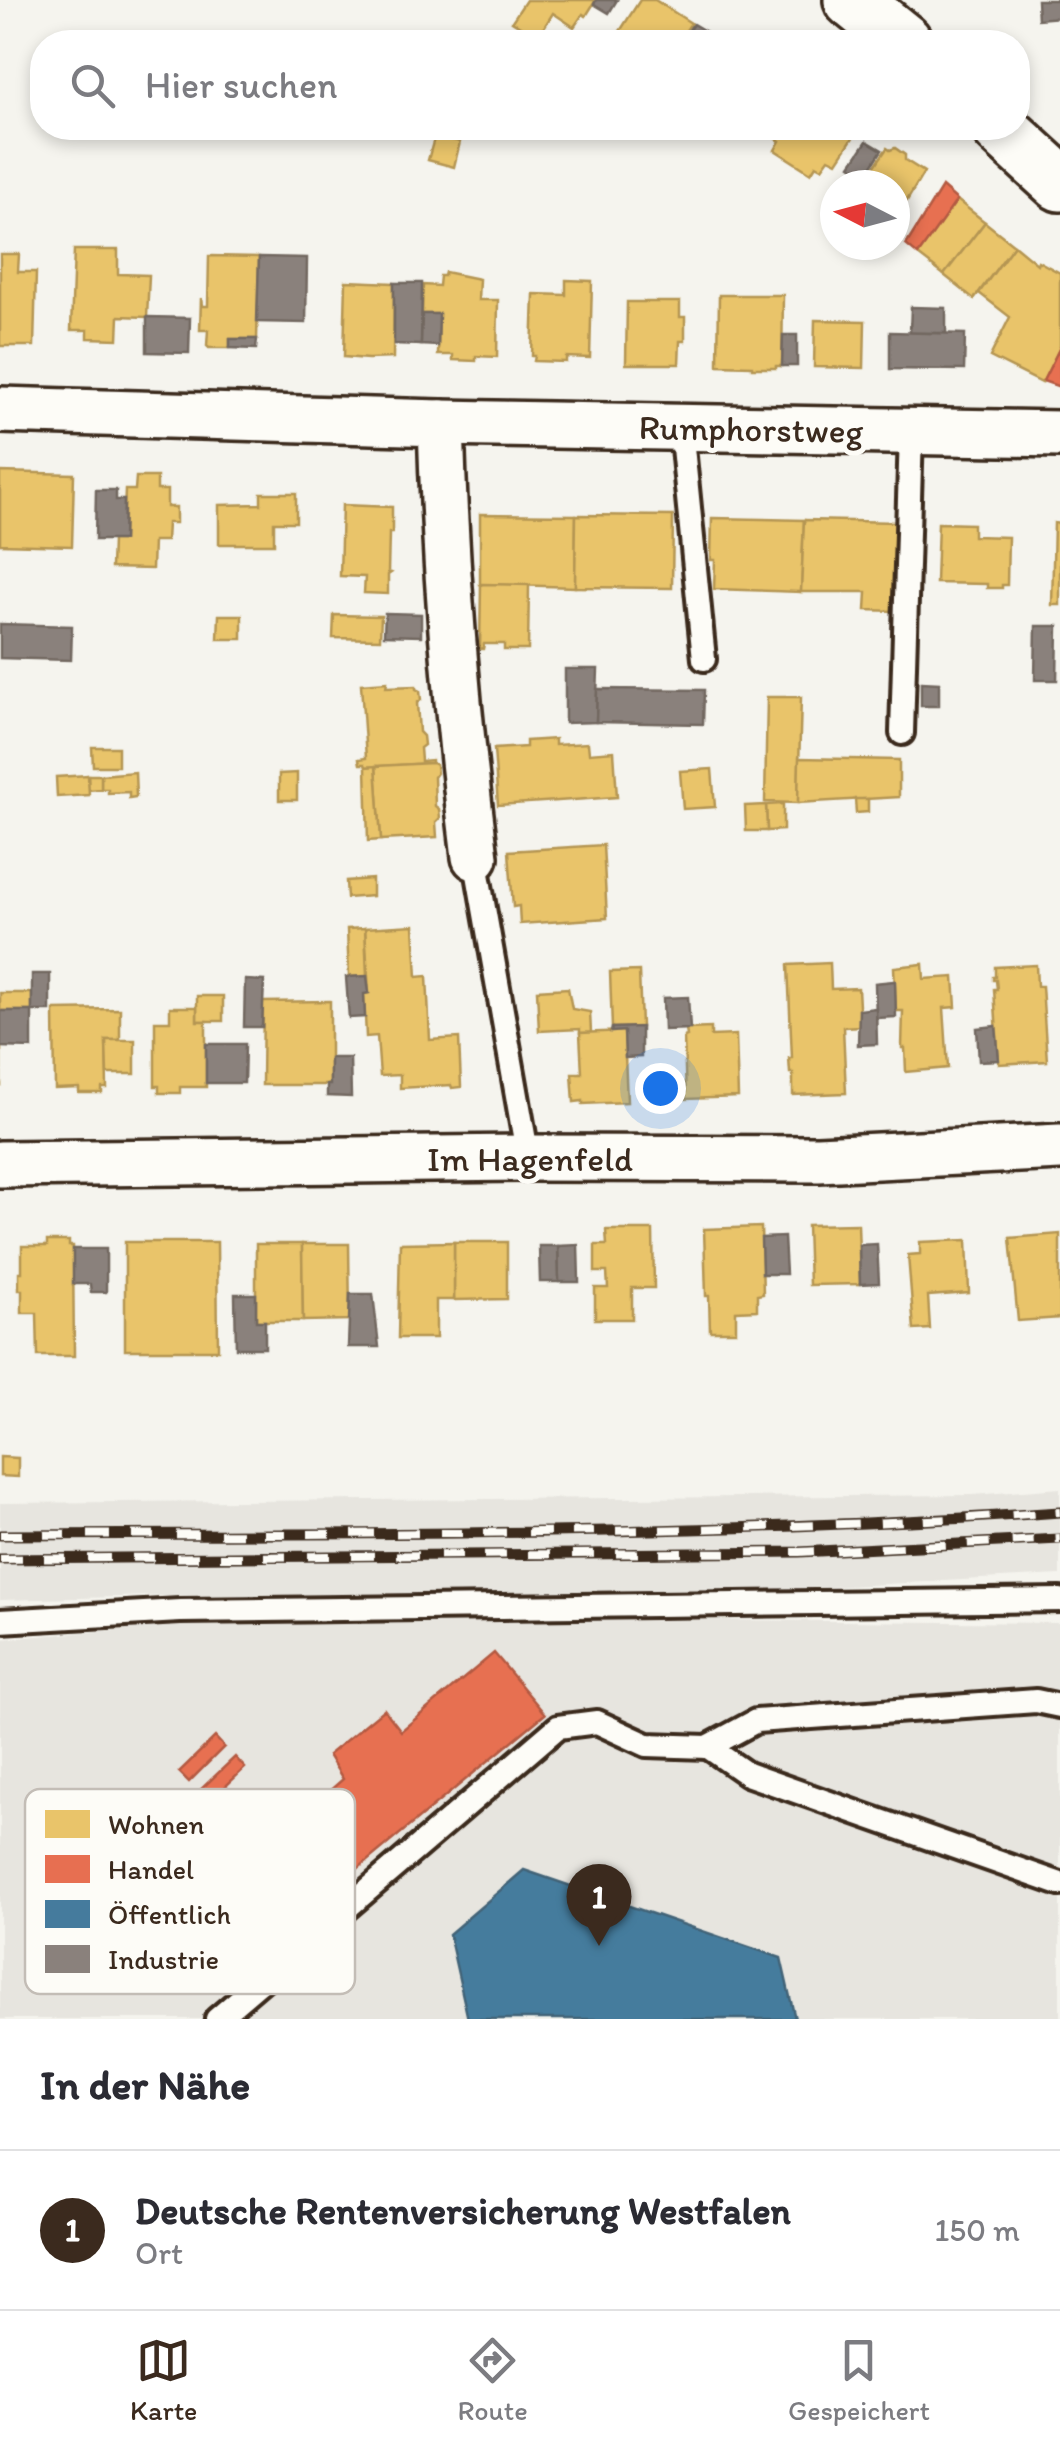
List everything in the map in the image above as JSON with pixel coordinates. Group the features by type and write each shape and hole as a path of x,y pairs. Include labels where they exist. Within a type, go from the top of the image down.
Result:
{"street":[{"path":"852,0 889,30"},
{"path":"1030,130 1060,150"},
{"path":"1013,140 1060,183"},
{"name":"Rumphorstweg","path":"0,410 1060,434"},
{"path":"441,422 444,533 475,857"},
{"name":"Im Hagenfeld","path":"0,1164 528,1158 818,1160 1060,1146"}],"lane":[{"path":"681,427 704,659"},
{"path":"902,733 912,432"},
{"path":"475,857 528,1158"},
{"path":"0,1621 180,1611 1060,1600"},
{"path":"355,1901 558,1728 597,1722 647,1745 708,1747 756,1722 1036,1702 1060,1706"},
{"path":"708,1747 748,1774 1060,1884"},
{"path":"217,2019 246,1994"}],"shaded area":[{"path":"1060,1488 1060,1575 642,1592 0,1600 0,1503 973,1495"},
{"path":"289,1616 1060,1623 1060,2019 0,2019 0,1639"}],"building: Wohnen":[{"path":"526,0 596,0 574,27 553,13 542,30 527,30 512,21"},
{"path":"640,0 655,0 691,23 686,30 621,30"},
{"path":"434,140 460,142 454,167 428,160"},
{"path":"851,140 837,162 829,158 822,168 816,165 811,173 775,150 780,141"},
{"path":"887,148 895,148 924,172 910,196 910,170 872,170"},
{"path":"957,200 985,222 944,275 918,255"},
{"path":"985,222 1014,245 974,299 944,275"},
{"path":"1014,245 1037,264 1038,261 1060,273 1060,347 1042,383 990,357 1010,317 979,293"},
{"path":"74,250 118,250 118,274 149,275 147,317 119,316 118,339 88,338 88,330 71,330"},
{"path":"0,254 19,254 18,272 36,272 34,346 0,346"},
{"path":"209,256 259,257 257,339 230,339 230,348 207,346 208,330 200,330 201,298 202,306 208,306"},
{"path":"445,272 479,279 478,300 498,300 497,357 476,356 476,361 438,355 439,314 422,314 423,285 439,286 440,276"},
{"path":"566,280 592,281 590,358 534,361 534,294 566,295"},
{"path":"346,281 394,283 393,358 344,357"},
{"path":"719,295 783,295 782,366 718,365"},
{"path":"627,302 680,302 680,317 685,317 685,341 680,341 679,364 626,364"},
{"path":"815,320 865,321 864,368 814,367"},
{"path":"0,472 74,474 72,546 0,544"},
{"path":"136,477 157,477 157,490 167,490 167,507 176,507 176,523 167,523 166,541 153,541 152,569 111,568 112,540 123,540 125,490 135,490"},
{"path":"261,493 296,493 296,522 274,522 274,544 219,544 219,505 261,504"},
{"path":"342,505 392,507 388,594 364,593 365,577 340,576"},
{"path":"480,514 576,515 575,587 480,584"},
{"path":"576,515 673,516 672,588 575,587"},
{"path":"712,518 804,520 801,592 714,589"},
{"path":"804,520 897,522 895,611 866,610 867,592 801,592"},
{"path":"938,523 973,524 973,536 1008,537 1007,585 987,588 987,584 936,583"},
{"path":"1054,523 1060,524 1060,605 1052,605"},
{"path":"481,584 529,585 528,650 504,650 504,644 484,644 480,649"},
{"path":"219,615 242,615 242,639 218,639"},
{"path":"334,615 381,616 380,639 333,638"},
{"path":"387,682 386,687 416,686 420,691 419,732 424,745 420,748 421,761 432,763 366,767 360,764 359,759 366,758 361,684"},
{"path":"767,697 801,697 798,803 765,802"},
{"path":"555,739 555,745 588,743 589,753 614,751 617,797 498,805 494,749 526,747 526,741"},
{"path":"92,747 118,747 118,766 93,766"},
{"path":"799,758 899,760 899,797 798,803"},
{"path":"432,763 437,773 437,837 381,840 376,766"},
{"path":"376,766 381,840 368,841 366,767"},
{"path":"712,769 715,807 683,809 680,771"},
{"path":"135,772 136,797 129,798 129,792 108,793 108,789 101,789 101,775"},
{"path":"297,773 297,800 279,800 279,774"},
{"path":"88,775 101,775 101,789 88,790"},
{"path":"88,775 89,795 57,797 56,777"},
{"path":"855,799 868,799 868,812 856,813"},
{"path":"783,804 783,830 767,831 766,805"},
{"path":"766,805 767,831 746,831 745,806"},
{"path":"603,845 607,918 520,924 519,906 513,907 509,851"},
{"path":"372,879 372,896 347,898 346,881"},
{"path":"414,925 417,977 427,976 430,1040 459,1038 461,1087 400,1088 400,1075 380,1076 377,1036 366,1037 364,994 369,993 365,928"},
{"path":"365,928 367,976 349,977 347,929"},
{"path":"830,963 831,989 858,988 860,1026 843,1027 846,1093 793,1095 788,965"},
{"path":"923,964 924,979 954,977 956,1007 944,1008 948,1068 906,1072 903,1011 896,1011 894,967"},
{"path":"1036,965 1037,986 1042,986 1047,1061 999,1064 995,967"},
{"path":"639,971 641,1027 612,1028 610,972"},
{"path":"568,988 572,1009 590,1012 591,1033 580,1033 580,1029 539,1031 537,990"},
{"path":"0,993 32,993 32,1011 1,1011 1,1087"},
{"path":"197,996 223,996 223,1021 197,1021"},
{"path":"330,1001 330,1085 262,1085 263,1002"},
{"path":"170,1007 197,1007 197,1021 206,1021 206,1087 180,1087 180,1093 159,1093 159,1086 155,1086 155,1021 170,1021"},
{"path":"120,1009 120,1040 106,1040 107,1088 102,1088 102,1093 79,1093 79,1088 55,1089 54,1010"},
{"path":"711,1028 711,1036 736,1035 738,1097 686,1099 686,1029"},
{"path":"624,1031 627,1102 574,1102 572,1073 582,1073 580,1033"},
{"path":"106,1040 135,1040 135,1074 107,1074"},
{"path":"858,1224 860,1284 809,1285 807,1225"},
{"path":"761,1227 763,1294 757,1295 757,1310 736,1311 736,1331 710,1331 704,1229"},
{"path":"606,1230 653,1230 654,1288 632,1288 632,1319 595,1319 595,1288 608,1288 607,1272 595,1272 595,1245 607,1245"},
{"path":"1060,1234 1060,1318 1018,1321 1010,1238"},
{"path":"967,1240 969,1293 928,1296 930,1329 914,1330 908,1255 920,1254 920,1242"},
{"path":"47,1241 69,1241 69,1246 73,1246 74,1356 38,1356 37,1313 22,1313 22,1246 47,1246"},
{"path":"125,1242 217,1242 218,1350 125,1350"},
{"path":"454,1242 507,1242 507,1299 454,1300"},
{"path":"454,1242 454,1300 436,1300 436,1338 398,1338 400,1243"},
{"path":"256,1244 302,1244 303,1321 256,1321"},
{"path":"302,1244 349,1244 350,1320 303,1321"},
{"path":"0,1457 18,1458 18,1477 0,1476"}],"building: Handel":[{"path":"942,187 957,200 918,255 910,248 910,239"},
{"path":"1060,347 1060,387 1043,381"},
{"path":"494,1653 545,1714 355,1871 355,1789 332,1789 343,1779 328,1755 384,1709 401,1731"},
{"path":"215,1737 224,1747 189,1782 179,1772"},
{"path":"235,1757 245,1768 223,1789 201,1789"}],"building: Öffentlich":[{"path":"524,1870 781,1958 795,2019 468,2019 449,1934"}],"building: Industrie":[{"path":"596,0 617,0 609,13 594,4"},
{"path":"1037,0 1060,0 1060,17 1038,19"},
{"path":"867,141 882,150 869,170 851,165"},
{"path":"259,257 307,258 306,323 257,322"},
{"path":"394,283 422,283 421,345 394,344"},
{"path":"911,307 946,308 946,333 910,333"},
{"path":"422,314 439,314 438,346 421,345"},
{"path":"147,317 190,318 189,353 147,352"},
{"path":"890,332 965,334 964,370 890,369"},
{"path":"783,335 797,335 797,366 782,366"},
{"path":"230,339 257,339 256,349 230,348"},
{"path":"96,490 116,490 116,500 124,500 123,540 95,540"},
{"path":"385,613 421,614 421,636 384,635"},
{"path":"0,624 72,626 71,660 0,658"},
{"path":"1036,626 1058,626 1057,680 1035,680"},
{"path":"565,669 598,669 596,722 565,723"},
{"path":"921,682 939,683 939,706 921,706"},
{"path":"597,689 704,690 703,724 596,722"},
{"path":"32,974 50,974 50,1011 32,1011"},
{"path":"367,976 365,1017 349,1018 346,977"},
{"path":"245,980 264,981 262,1027 244,1027"},
{"path":"895,981 896,1017 876,1018 875,983"},
{"path":"688,997 690,1029 664,1030 663,998"},
{"path":"876,1008 877,1044 858,1045 859,1010"},
{"path":"1,1011 32,1011 32,1048 1,1047"},
{"path":"996,1026 999,1060 979,1061 977,1028"},
{"path":"641,1027 641,1057 625,1058 624,1031 611,1032 612,1028"},
{"path":"206,1044 245,1044 244,1083 206,1083"},
{"path":"330,1058 350,1058 351,1097 327,1096"},
{"path":"784,1237 786,1274 762,1274 761,1238"},
{"path":"877,1244 879,1283 860,1284 859,1245"},
{"path":"578,1245 579,1282 559,1282 558,1246"},
{"path":"539,1246 558,1246 559,1282 540,1282"},
{"path":"73,1249 106,1249 106,1292 91,1292 90,1284 73,1284"},
{"path":"235,1294 256,1294 256,1321 265,1321 265,1348 236,1348"},
{"path":"350,1294 373,1294 379,1347 348,1347"}],"railway":[{"path":"0,1535 663,1530 1060,1512"},
{"path":"0,1559 799,1552 1060,1539"}],"place":[{"name":"Deutsche Rentenversicherung Westfalen","path":"599,1946"}]}
